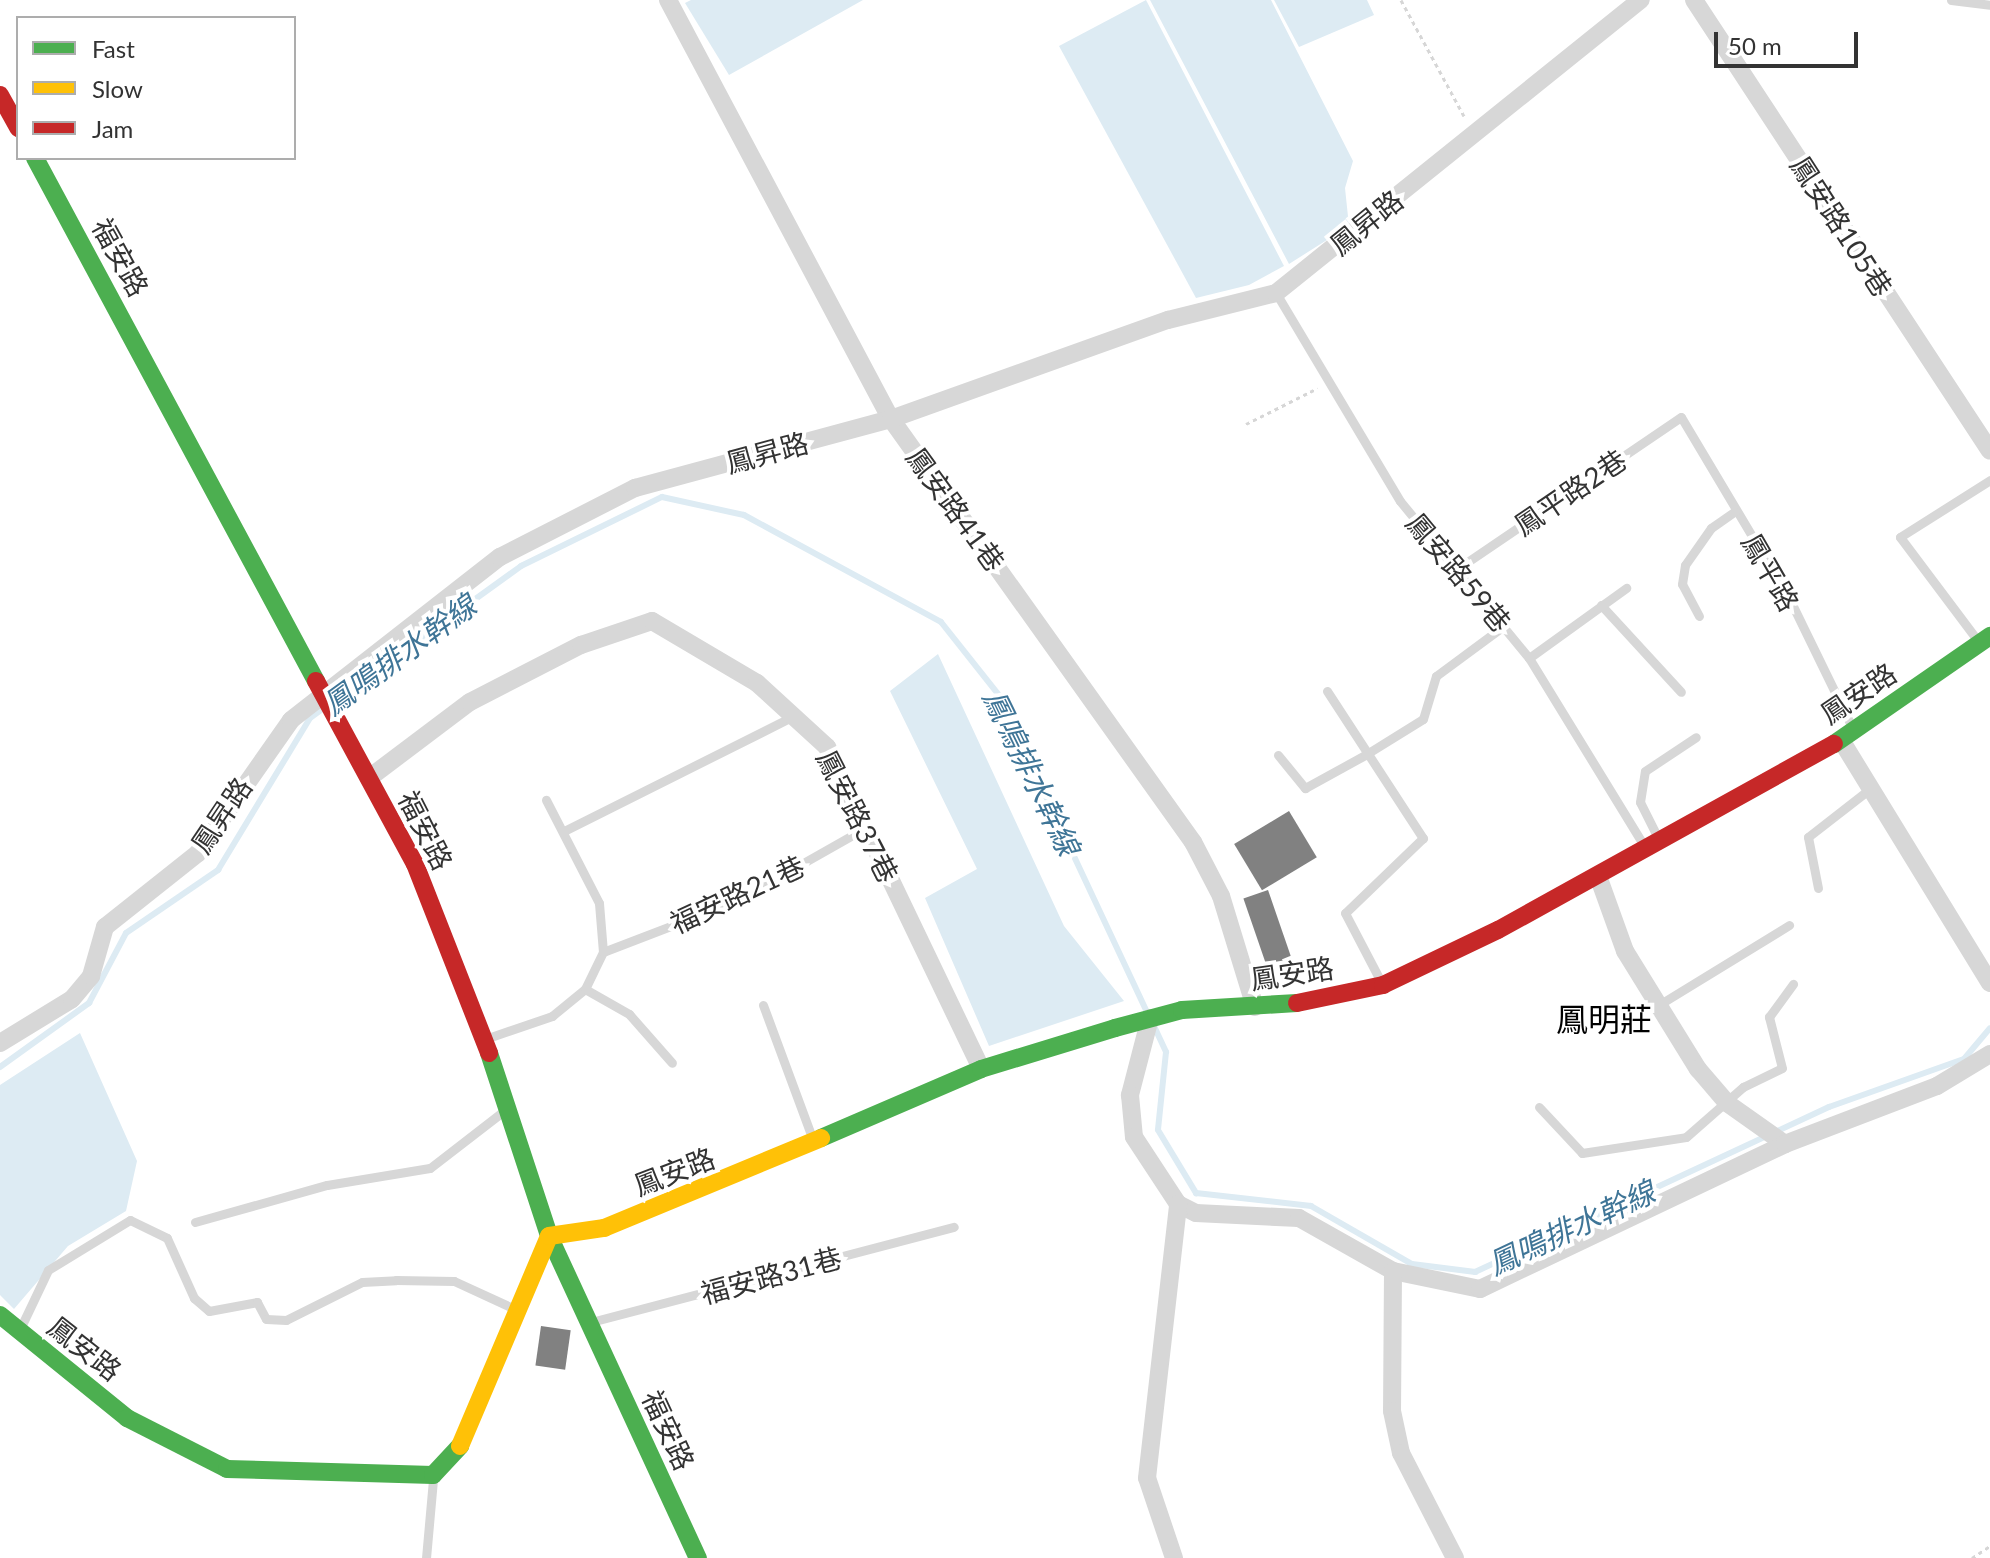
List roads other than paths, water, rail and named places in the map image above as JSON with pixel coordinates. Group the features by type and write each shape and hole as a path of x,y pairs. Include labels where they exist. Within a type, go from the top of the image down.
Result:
{"street":[{"name":"鳳安路41巷","path":"668,0 891,419 1193,842 1221,896 1255,1007"},
{"name":"鳳昇路","path":"0,1043 72,999 91,976 115,914 198,853 260,758 326,691 500,557 635,488 891,419 1168,320 1276,293 1641,0"},
{"name":"鳳安路105巷","path":"1694,0 1990,451"},
{"path":"0,95 16,124"},
{"name":"福安路","path":"36,160 326,691 415,864 484,1039 549,1236 698,1558"},
{"name":"鳳安路37巷","path":"369,778 470,702 643,621 757,683 827,747 981,1069"},
{"name":"鳳安路","path":"549,1236 604,1228 814,1145 981,1069 1150,1018 1255,1007 1383,985 1598,876 1848,736 1985,640"},
{"name":"鳳平路","path":"1848,736 1871,788 1990,983"},
{"path":"1598,876 1603,904 1657,1006 1727,1103 1775,1137"},
{"path":"1150,1018 1130,1095 1134,1137 1178,1204 1196,1213 1299,1218 1393,1271 1493,1286 1775,1137 1937,1086 1990,1054"},
{"path":"1174,1558 1147,1478 1178,1204"},
{"path":"433,1475 454,1460 549,1236"},
{"path":"1393,1271 1395,1425 1421,1500 1455,1558"},
{"name":"鳳安路","path":"0,1315 127,1418 227,1469 433,1475"}],"lane":[{"path":"1951,0 1990,5"},
{"name":"鳳安路59巷","path":"1276,293 1333,383 1400,501 1460,567 1505,625 1652,845"},
{"name":"鳳平路2巷","path":"1460,567 1681,417"},
{"name":"鳳平路","path":"1681,417 1735,511 1848,736"},
{"path":"1985,640 1900,537 1990,480"},
{"path":"1699,616 1682,584 1685,565 1711,528 1735,511"},
{"path":"1529,658 1626,588"},
{"path":"1601,605 1681,692"},
{"path":"1278,755 1305,788 1365,755 1423,719 1436,676 1505,625"},
{"path":"1327,691 1365,755 1423,838 1345,913 1383,985"},
{"path":"566,830 794,716"},
{"path":"1652,845 1640,802 1645,771 1696,737"},
{"path":"1818,888 1808,837 1871,788"},
{"path":"484,1039 552,1016 585,989 603,952 599,903 566,830 546,800"},
{"name":"福安路21巷","path":"603,952 736,901 867,827"},
{"path":"1657,1006 1789,925"},
{"path":"1539,1107 1582,1153 1686,1137 1727,1103 1782,1068 1769,1017 1793,984"},
{"path":"585,989 629,1014 672,1063"},
{"path":"763,1005 814,1145"},
{"path":"195,1222 327,1185 430,1168 507,1108"},
{"path":"19,1332 48,1270 130,1220 167,1238 194,1298 209,1311 257,1302 266,1319 286,1320 362,1282 396,1280 454,1281 517,1310"},
{"name":"福安路31巷","path":"588,1323 954,1227"},
{"path":"426,1558 433,1475"}],"waterway":[{"name":"鳳鳴排水幹線","path":"334,701 521,566 662,497 744,515 941,622 998,694 1148,1014"},
{"name":"鳳鳴排水幹線","path":"0,1067 89,1003 126,933 218,870 310,718 325,707"},
{"name":"鳳鳴排水幹線","path":"1153,1024 1166,1052 1158,1130 1196,1193 1311,1206 1412,1264 1475,1272 1829,1107 1964,1059 1990,1028"}],"district":[{"name":"鳳明莊","path":"1604,1019"}]}
